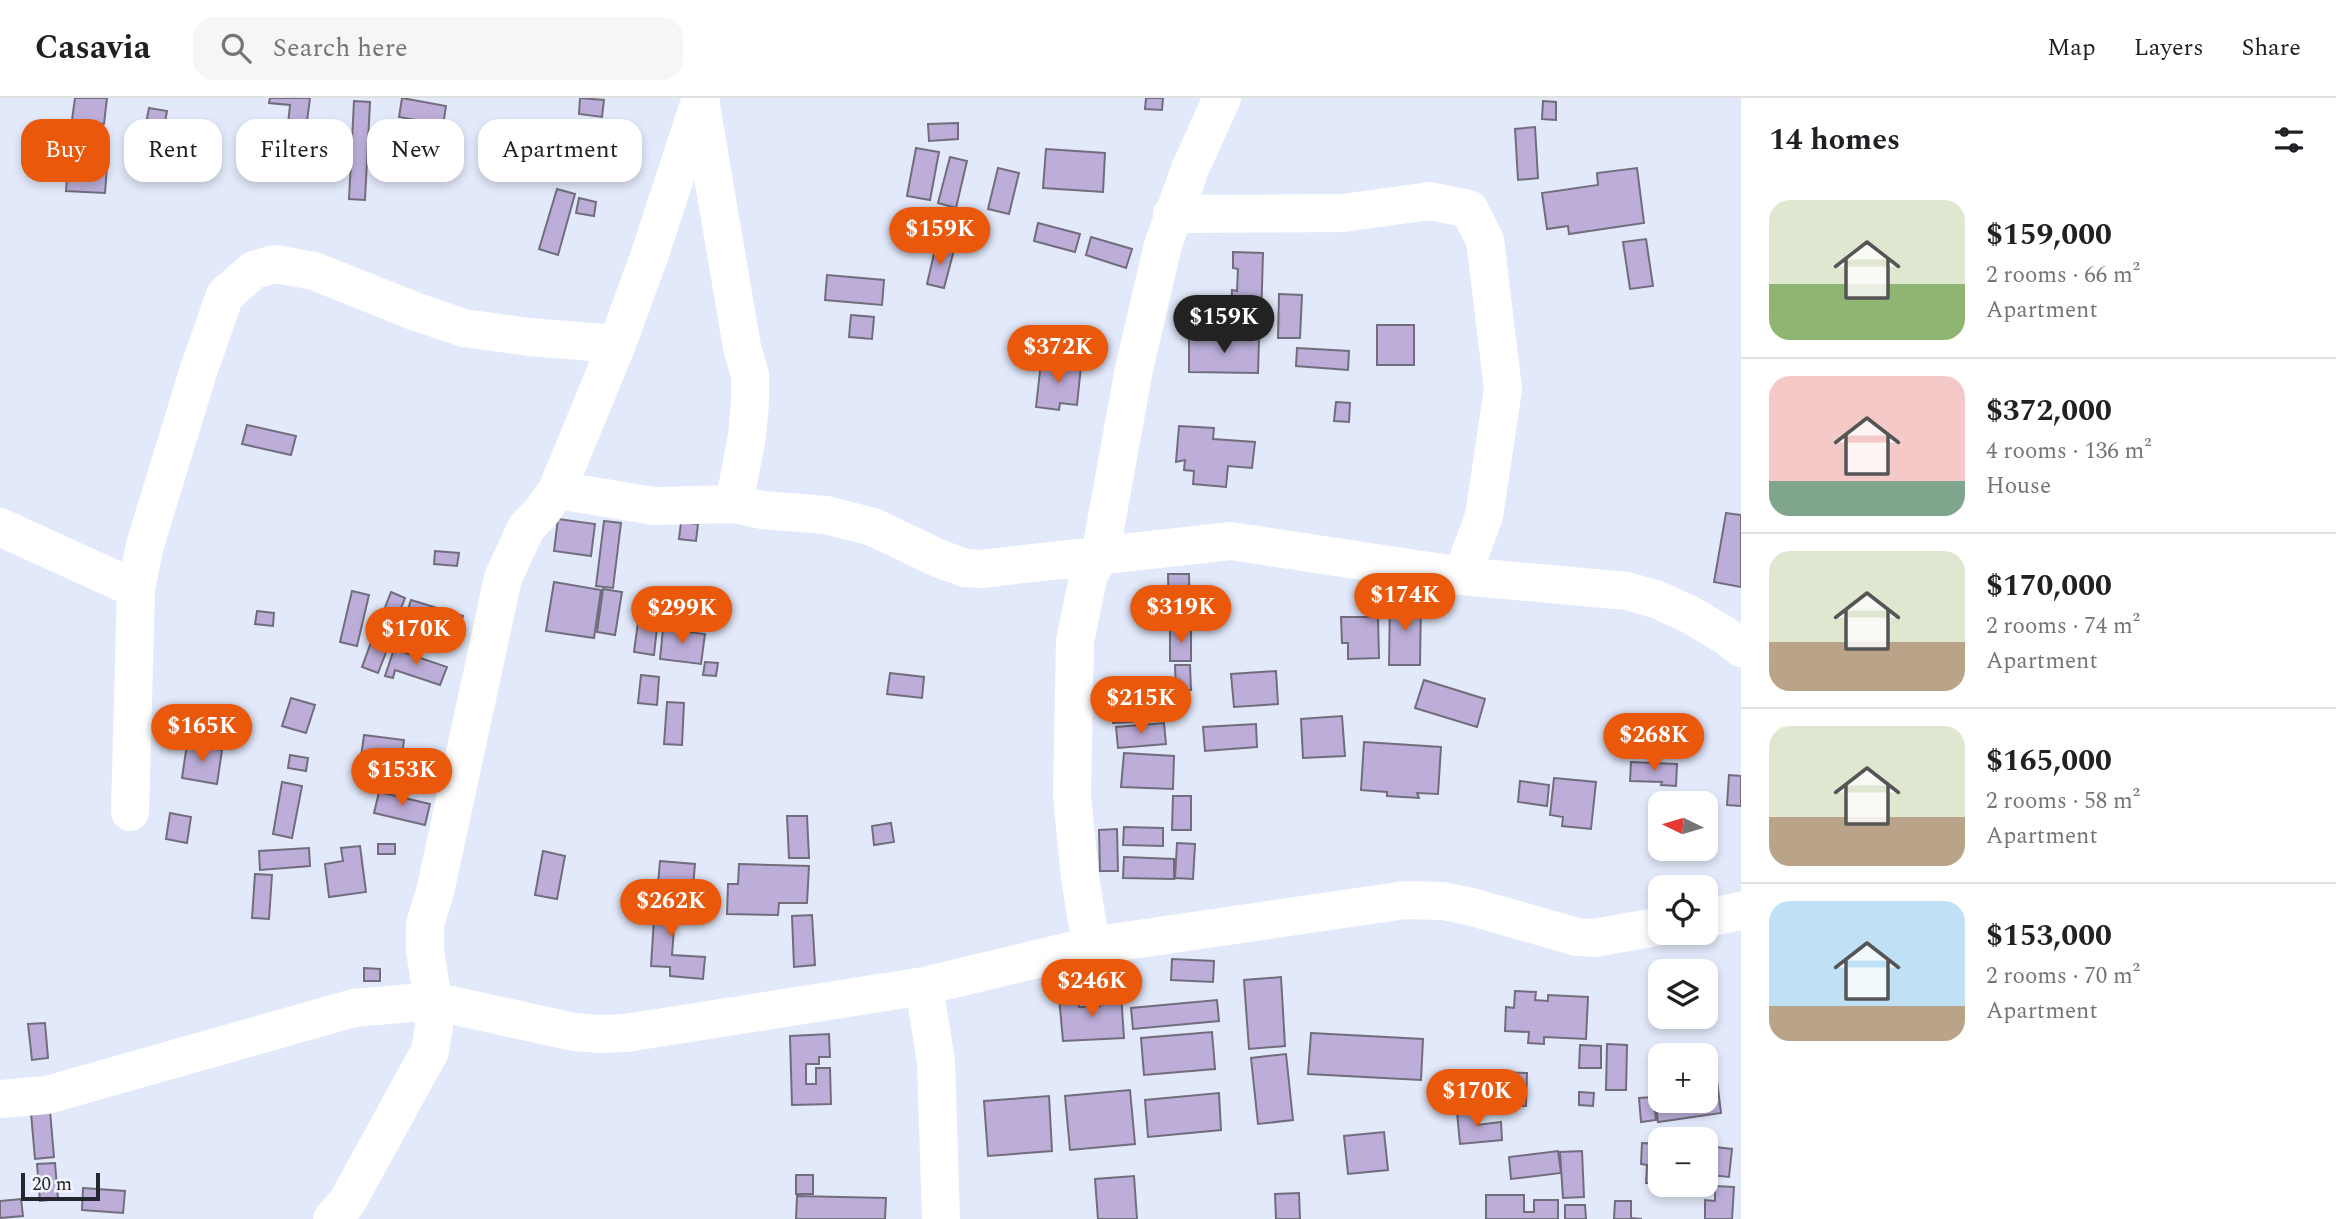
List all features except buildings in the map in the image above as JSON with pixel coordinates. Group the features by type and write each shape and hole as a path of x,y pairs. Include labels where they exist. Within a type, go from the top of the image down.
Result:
{"street":[{"path":"341,1213 430,1051 434,1026 425,951 425,924 435,892 503,578 526,528 543,510 556,490 617,344 649,257 700,98"},
{"path":"700,98 742,346 750,375 747,436 734,504"},
{"path":"1091,946 1080,877 1072,796 1075,641 1089,574 1100,556 1134,369 1172,214 1222,98"},
{"path":"1172,214 1343,213 1430,201 1469,209 1485,240 1503,389 1484,516 1462,576"},
{"path":"130,812 136,589 149,531 225,295 254,270 275,264 314,271 464,328 529,337 617,344"},
{"path":"556,490 654,506 734,504 762,510 827,515 873,527 965,568 981,569 1231,541 1462,576 1627,591 1658,600 1689,614 1741,648"},
{"path":"0,527 136,589"},
{"path":"0,1099 47,1095 354,1008 433,1001 574,1032 626,1033 924,986 1091,946 1405,900 1443,901 1472,907 1577,937 1595,938 1648,928"},
{"path":"1718,916 1741,911"},
{"path":"924,986 936,1062 941,1219"}]}
